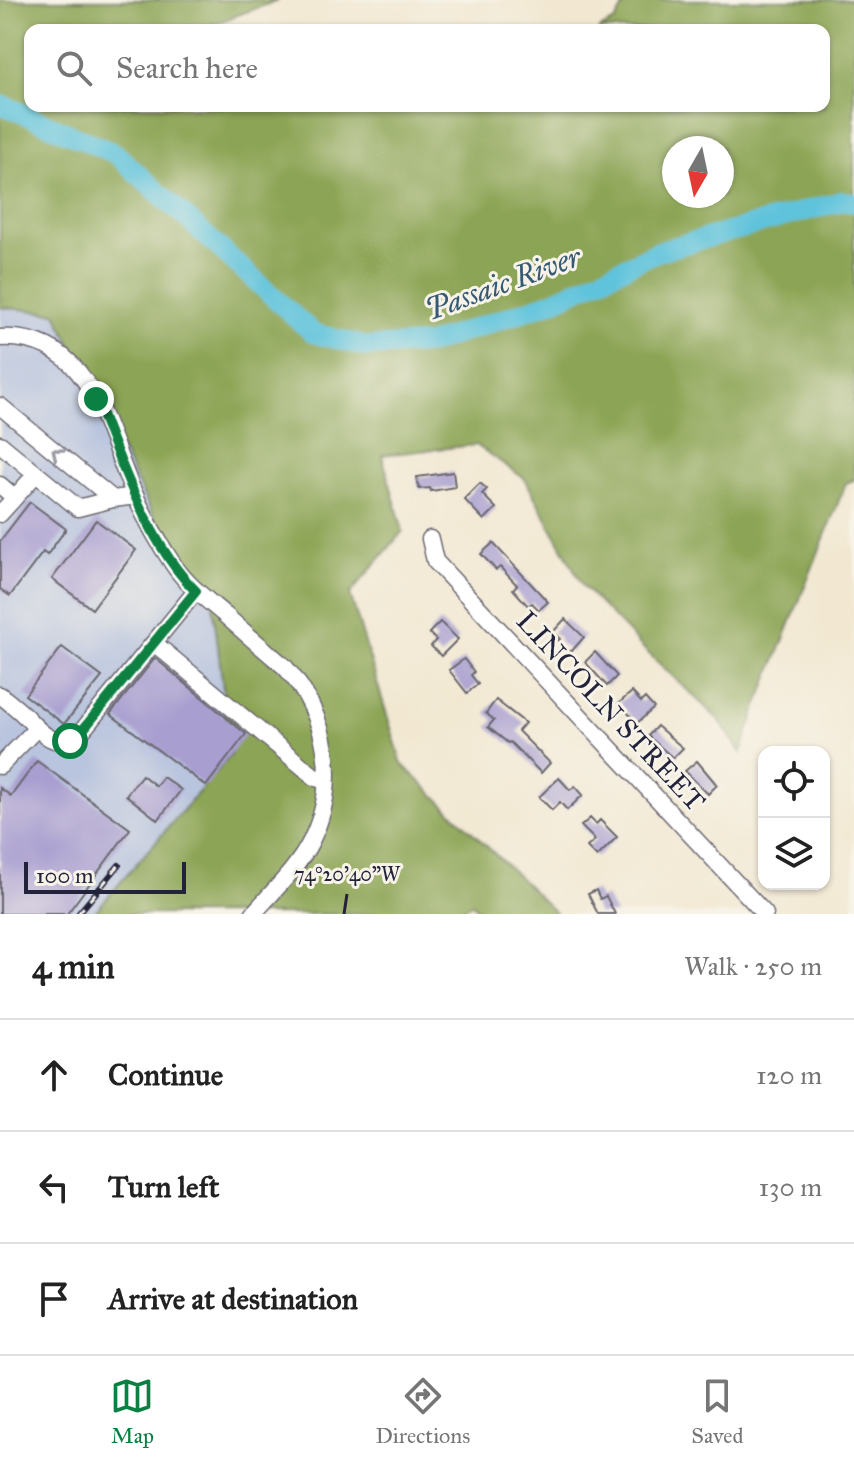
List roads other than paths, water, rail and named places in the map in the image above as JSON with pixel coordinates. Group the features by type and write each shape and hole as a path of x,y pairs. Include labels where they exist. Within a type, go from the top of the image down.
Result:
{"street":[{"path":"0,338 21,338 49,346 79,371 96,399 147,520 173,564 196,591 285,667 304,692 319,722 326,753 321,815 310,843 298,861 253,914"},
{"path":"0,406 113,499"},
{"path":"0,444 78,508 136,496"},
{"path":"0,514 36,474"},
{"path":"0,485 14,497"},
{"name":"LINCOLN STREET","path":"430,539 435,561 765,914"},
{"path":"0,695 51,740 70,741 77,737 196,591"},
{"path":"154,643 315,777 326,782"},
{"path":"0,766 36,729"}],"waterway":[{"name":"Passaic River","path":"0,105 116,154 313,333 367,347 429,344 551,302 659,251 842,201 854,203"}],"railway":[{"path":"78,914 119,865"}]}
